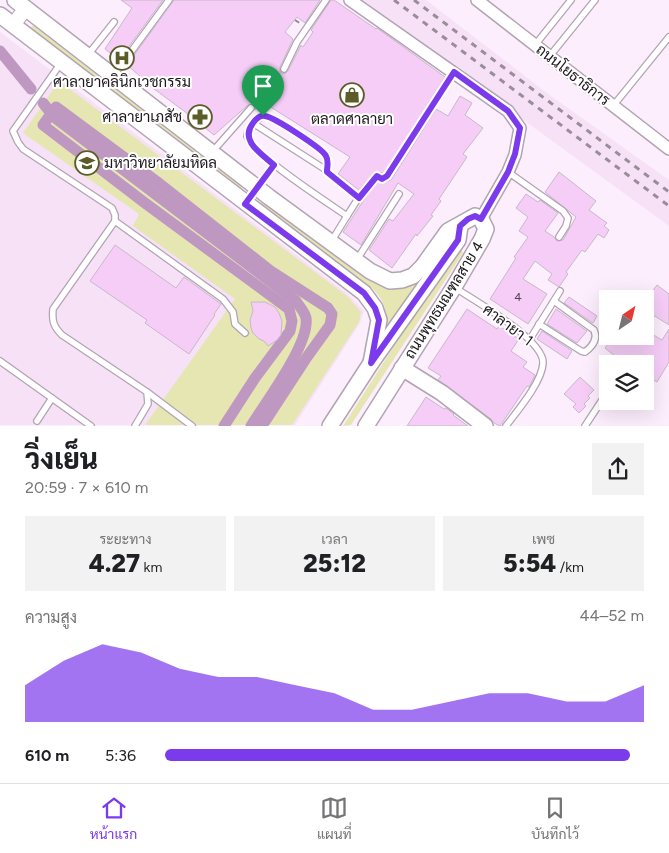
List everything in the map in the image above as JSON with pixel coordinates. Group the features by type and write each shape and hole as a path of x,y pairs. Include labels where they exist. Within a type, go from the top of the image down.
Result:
{"main road":[{"path":"24,3 113,76 257,188 370,271 390,281 402,280 413,276 423,266 448,231 460,226"},
{"path":"0,15 364,293 375,308 379,320 371,363"},
{"name":"ถนนพุทธมณฑลสาย 4","path":"330,426 371,363 458,240 460,226 475,216 481,219 486,229 482,239 454,287 366,426"},
{"path":"402,368 442,394 485,426"}],"street":[{"path":"350,0 508,111 520,128 515,154 508,172 481,219"},
{"name":"ถนนโยธาธิการ","path":"477,0 669,149"},
{"path":"13,24 24,3"},
{"path":"245,204 257,188"}],"lane":[{"path":"113,76 169,0"},
{"path":"284,69 297,42 326,0"},
{"path":"534,46 571,0"},
{"path":"549,57 595,0"},
{"path":"88,56 114,22"},
{"path":"613,106 669,37"},
{"path":"62,62 13,131 23,149 112,208 115,221 53,309 52,322 55,329 62,335 147,392 192,426"},
{"path":"331,242 359,198 377,176 382,179 387,176 454,72"},
{"path":"212,152 251,108"},
{"path":"327,172 328,161 326,155 289,128 268,116 263,116 253,122 248,130 248,137 254,148 274,165 347,216"},
{"path":"253,122 327,172 359,198"},
{"path":"257,188 274,165"},
{"path":"508,172 563,211 568,218 566,226 559,237"},
{"path":"356,261 399,194"},
{"path":"115,221 223,299 233,312 235,324 245,333"},
{"name":"ศาลายา 1","path":"454,287 510,324 530,339 538,348 543,362 539,378 506,426"},
{"path":"530,339 560,291"},
{"path":"539,324 581,351 585,352 596,341 594,330 554,301"},
{"path":"0,361 91,426"},
{"path":"135,426 148,404 147,392"},
{"path":"37,421 52,398"},
{"path":"585,426 599,405"}],"shaded area":[{"path":"359,0 426,0 551,96 669,180 669,226"},
{"name":"มหาวิทยาลัยมหิดล","path":"0,32 348,294 364,311 360,323 295,425 0,425"}],"green space":[{"path":"36,24 242,185 241,188 238,190 31,30 31,27"},
{"path":"59,81 347,296 361,312 359,322 292,425 145,425 235,299 133,226 139,214 23,133"},
{"path":"262,201 265,201 374,283 387,288 398,289 420,277 383,334 385,320 384,304 372,288 261,208 259,205"},
{"path":"459,248 463,253 351,425 343,426 456,249"}],"building":[{"path":"121,0 163,0 119,60 105,49 132,8"},
{"path":"174,0 320,0 305,23 297,17 285,32 293,39 280,67 280,72 284,74 288,71 301,45 303,47 313,32 311,30 331,0 334,0 377,28 445,77 384,173 375,172 359,190 338,174 350,157 261,101 255,110 254,104 248,105 214,135 146,83 127,65"},
{"path":"460,96 472,103 465,115 483,128 463,154 467,157 439,199 441,201 431,215 433,216 417,236 416,234 392,268 369,250 389,219 393,221 414,194 398,183 361,245 343,232 367,195 378,182 383,183 391,180 436,109 448,116"},
{"path":"559,172 596,201 589,210 607,223 604,226 609,230 604,238 598,234 585,252 582,250 566,272 568,274 559,287 548,280 552,274 535,261 523,279 547,294 528,324 490,299 528,237 519,231 528,217 516,208 526,194 538,202 540,200 558,213 545,231 557,241 563,240 576,217 545,192"},
{"path":"115,245 176,288 184,277 221,304 189,354 145,323 147,320 90,281"},
{"path":"657,285 669,294 669,325 654,316 653,290"},
{"path":"569,297 597,316 593,323 564,303"},
{"path":"251,302 265,302 275,307 279,313 282,321 281,335 268,346 253,333 251,328 250,320 253,311"},
{"path":"467,309 497,329 499,326 519,339 511,351 527,362 523,367 535,375 529,387 527,386 500,426 438,380 441,376 428,368"},
{"path":"556,309 587,331 577,343 547,324"},
{"path":"669,329 669,362 657,382 654,380 654,355 614,355 605,348 607,345 654,345 654,335 662,340"},
{"path":"542,331 572,351 567,359 537,339"},
{"path":"580,377 594,390 584,404 586,406 579,413 573,407 576,404 564,394"},
{"path":"426,397 444,409 446,408 468,426 407,426"}],"waterway":[{"path":"0,51 31,89"},
{"path":"43,103 54,117 296,301 303,311 306,318 301,343 285,373 251,426"},
{"path":"224,426 255,378 290,331 292,321 289,309 43,125 56,107 160,184 272,272 328,308 332,314 330,325 262,426"}],"railway":[{"path":"394,0 669,206"},
{"path":"414,0 669,192"}],"place":[{"name":"ศาลายาคลินิกเวชกรรม","path":"122,58"},
{"name":"ตลาดศาลายา","path":"352,95"},
{"name":"ศาลายาเภสัช","path":"200,117"},
{"name":"มหาวิทยาลัยมหิดล","path":"87,163"}],"route":[{"path":"454,72 508,111 520,128 515,154 508,172 481,219 475,216 460,226 458,240 371,363 379,320 375,308 364,293 245,204 274,165 254,148 248,137 248,130 253,122 263,116 268,116 289,128 321,150 326,155 328,161 327,172 359,198 377,176 382,179 387,176 454,72"}]}
